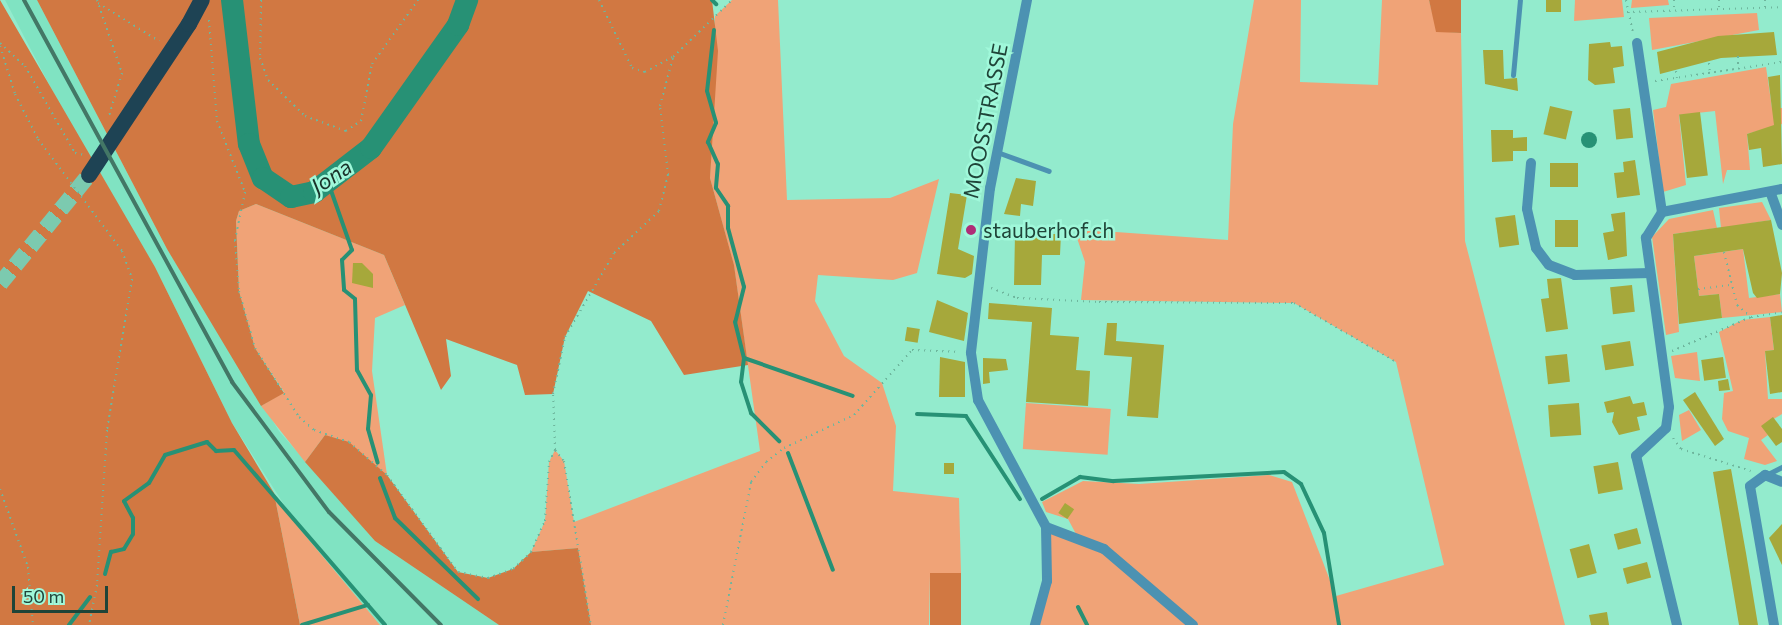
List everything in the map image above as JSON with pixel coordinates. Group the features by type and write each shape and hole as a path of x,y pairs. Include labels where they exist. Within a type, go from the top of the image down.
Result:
{"highway":[{"path":"88,175 189,24 204,6"}],"street":[{"name":"MOOSSTRASSE","path":"1027,0 997,152 977,283 971,353 978,400 1046,527 1047,580 1035,625"},
{"path":"1637,44 1662,212 1646,238 1669,407 1666,428 1636,456 1677,625"},
{"path":"1531,163 1527,209 1536,248 1549,265 1575,275 1650,273"},
{"path":"1662,212 1771,195 1782,189"},
{"path":"1771,195 1782,225"},
{"path":"1774,625 1750,486 1765,475 1782,482"},
{"path":"1046,527 1104,549 1193,625"}],"lane":[{"path":"1513,75 1520,0"},
{"path":"997,152 1048,171"},
{"path":"1765,475 1782,466"}],"path":[{"path":"261,0 260,58 268,80 314,121 340,130 358,125 372,64 418,0"},
{"path":"599,0 632,68 645,72 673,57 732,0"},
{"path":"1626,0 1626,12 1637,44"},
{"path":"1674,0 1674,11"},
{"path":"1719,0 1719,9"},
{"path":"1765,0 1765,8"},
{"path":"97,2 110,30 122,73 106,125"},
{"path":"97,2 148,34"},
{"path":"204,6 219,128 245,192 234,231 247,323 255,348 298,417 314,429 348,442 387,475 458,572 488,579 513,569 531,552 545,521 549,462 555,450 553,394 565,337 614,253 659,211 668,175 660,106 673,57"},
{"path":"1626,12 1782,8"},
{"path":"0,44 25,66 75,153 90,151"},
{"path":"0,44 38,139 119,246 132,279 107,430 97,585 88,625"},
{"path":"1738,56 1738,66"},
{"path":"1643,83 1738,66 1782,62"},
{"path":"1709,63 1710,72"},
{"path":"1676,71 1677,78"},
{"path":"1724,252 1730,285 1737,305 1751,317"},
{"path":"977,283 1017,298 1294,303 1396,362"},
{"path":"1698,289 1730,285"},
{"path":"1662,356 1751,317 1782,312"},
{"path":"723,625 751,482 766,462 784,448 854,415 912,350 971,353"},
{"path":"1666,428 1681,449 1765,475"},
{"path":"555,450 564,461 591,625"},
{"path":"0,489 28,567 33,625"}],"shaded area":[{"path":"0,0 155,267 232,423 274,493 300,625 0,625"},
{"path":"5,0 37,0 167,249 279,431 375,541 499,625 380,625 299,528 232,423 155,267 75,134"},
{"path":"37,0 712,0 718,51 710,178 734,265 748,365 684,375 651,321 588,291 565,337 553,394 525,395 517,365 446,339 451,376 441,390 384,255 256,204 239,211 236,221 239,291 255,348 284,393 261,406 167,249"},
{"path":"732,0 778,0 787,200 890,198 939,179 917,273 893,280 818,275 815,301 844,356 882,383 896,426 893,491 959,498 961,573 930,576 929,625 591,625 578,548 531,552 545,521 549,462 555,450 564,461 574,522 760,451 734,266 710,178 715,16"},
{"path":"1254,0 1301,0 1300,82 1378,85 1382,0 1429,0 1437,31 1461,33 1465,241 1565,625 1035,625 1047,581 1046,527 1076,534 1068,519 1046,512 1042,502 1083,481 1139,484 1269,475 1292,482 1336,596 1444,565 1396,362 1294,303 1081,300 1085,262 1074,229 1228,240 1233,124"},
{"path":"1429,0 1461,0 1461,33 1436,32"},
{"path":"1575,0 1622,0 1624,17 1574,21"},
{"path":"1632,0 1668,0 1669,5 1631,8"},
{"path":"1757,13 1759,30 1652,50 1649,18"},
{"path":"1766,67 1772,108 1782,108 1782,124 1747,134 1750,170 1727,170 1723,184 1715,111 1679,115 1686,185 1663,192 1653,110 1666,107 1671,84"},
{"path":"1589,132 1595,134 1597,140 1595,146 1589,148 1583,146 1581,140 1583,134"},
{"path":"1762,202 1771,220 1721,228 1719,208"},
{"path":"256,204 384,255 405,305 375,318 372,371 387,475 325,435 305,462 261,406 284,392 255,348 239,291 236,221 239,211"},
{"path":"1713,210 1717,228 1673,234 1679,332 1666,335 1652,237 1669,219"},
{"path":"1743,249 1749,298 1780,294 1782,312 1722,318 1719,294 1699,296 1694,256"},
{"path":"1770,317 1774,350 1765,351 1768,399 1782,399 1782,414 1762,426 1768,435 1761,440 1777,461 1765,465 1744,459 1749,438 1728,431 1722,419 1724,393 1733,391 1719,332 1742,320"},
{"path":"1697,352 1700,381 1675,378 1671,356"},
{"path":"1026,403 1111,409 1108,455 1023,449"},
{"path":"1689,410 1701,430 1682,441 1679,415"},
{"path":"325,435 349,442 387,475 458,572 488,578 513,569 531,552 578,548 591,625 499,625 375,541 305,462"},
{"path":"274,493 299,528 380,625 300,625"},
{"path":"930,573 961,573 961,625 930,625"}],"building":[{"path":"1546,0 1561,0 1561,12 1546,12"},
{"path":"1774,32 1777,55 1721,58 1660,74 1657,52 1718,36"},
{"path":"1610,42 1611,47 1622,46 1624,66 1613,68 1615,83 1595,85 1588,80 1589,44"},
{"path":"1483,50 1503,50 1504,79 1517,78 1518,91 1485,84"},
{"path":"1780,75 1782,164 1763,167 1761,148 1749,150 1747,134 1774,125 1768,77"},
{"path":"1550,106 1572,111 1566,139 1543,134"},
{"path":"1630,108 1633,138 1616,140 1613,110"},
{"path":"1700,112 1708,176 1687,178 1679,115"},
{"path":"1491,130 1513,130 1513,138 1527,137 1527,151 1513,151 1513,161 1492,162"},
{"path":"1635,160 1640,195 1617,198 1614,173 1624,172 1623,162"},
{"path":"1550,163 1578,163 1578,187 1550,187"},
{"path":"1016,178 1036,181 1033,206 1021,204 1020,216 1004,214"},
{"path":"950,193 967,195 958,249 974,256 972,274 965,278 937,274"},
{"path":"1625,212 1627,256 1608,260 1603,233 1614,231 1611,214"},
{"path":"1515,215 1519,245 1499,247 1495,218"},
{"path":"1555,220 1578,220 1578,247 1555,247"},
{"path":"1771,220 1782,273 1780,294 1757,298 1753,293 1743,249 1694,256 1699,296 1719,294 1722,318 1679,324 1673,234"},
{"path":"1015,234 1061,234 1060,255 1042,255 1041,285 1014,285"},
{"path":"353,263 362,263 373,274 373,288 352,283"},
{"path":"1561,278 1568,329 1546,332 1541,299 1549,298 1547,279"},
{"path":"1632,285 1635,312 1613,314 1610,287"},
{"path":"937,300 968,313 964,341 929,332"},
{"path":"989,303 1052,308 1050,335 1079,337 1076,370 1090,371 1088,406 1026,402 1032,322 988,319"},
{"path":"1782,315 1782,392 1770,394 1765,351 1774,350 1770,317"},
{"path":"1107,323 1117,323 1116,341 1164,345 1158,418 1127,416 1132,357 1104,355"},
{"path":"907,327 920,329 918,343 905,341"},
{"path":"1630,341 1634,366 1605,370 1601,346"},
{"path":"1567,354 1570,382 1548,384 1545,356"},
{"path":"940,357 965,362 965,397 939,397"},
{"path":"1723,357 1726,378 1704,381 1701,360"},
{"path":"983,358 1006,359 1008,370 989,372 990,383 983,384"},
{"path":"1728,379 1730,390 1719,391 1718,381"},
{"path":"1695,392 1724,439 1715,446 1683,400"},
{"path":"1630,396 1633,404 1644,402 1647,415 1637,417 1640,430 1619,435 1612,422 1614,412 1607,413 1604,402"},
{"path":"1579,403 1581,435 1550,437 1548,405"},
{"path":"1773,417 1782,429 1782,442 1776,446 1761,426"},
{"path":"1618,462 1623,490 1598,494 1593,466"},
{"path":"944,463 954,463 954,474 944,474"},
{"path":"1731,469 1758,625 1739,625 1713,472"},
{"path":"1065,503 1074,509 1067,519 1058,513"},
{"path":"1782,524 1782,565 1769,538"},
{"path":"1637,528 1641,543 1618,550 1614,534"},
{"path":"1589,544 1597,573 1577,578 1570,549"},
{"path":"1647,562 1651,577 1627,584 1623,568"},
{"path":"1607,612 1609,625 1591,625 1589,615"}],"waterway":[{"name":"Jona","path":"232,0 249,144 263,178 291,197 314,192 371,148 458,25 467,0"},
{"path":"712,0 716,4"},
{"path":"714,30 707,91 716,123 708,142 718,164 716,188 728,206 728,228 744,287 735,322 744,358 853,396"},
{"path":"328,182 352,250 342,260 344,290 355,299 357,370 371,395 368,429 378,463"},
{"path":"744,358 741,382 751,413 779,441"},
{"path":"917,414 966,416 1020,499"},
{"path":"105,574 111,552 124,549 133,534 133,518 124,501 149,483 165,455 207,442 216,451 234,450 385,625"},
{"path":"788,453 833,570"},
{"path":"1042,499 1080,477 1114,481 1284,472 1301,484 1324,533 1339,625"},
{"path":"380,478 395,518 478,599"},
{"path":"69,625 90,597"},
{"path":"302,625 368,605"},
{"path":"1078,607 1087,625"}],"tunnel":[{"path":"0,284 89,175"}],"railway":[{"path":"24,0 232,382 329,512 441,625"}],"place":[{"name":"stauberhof.ch","path":"971,230"}]}
